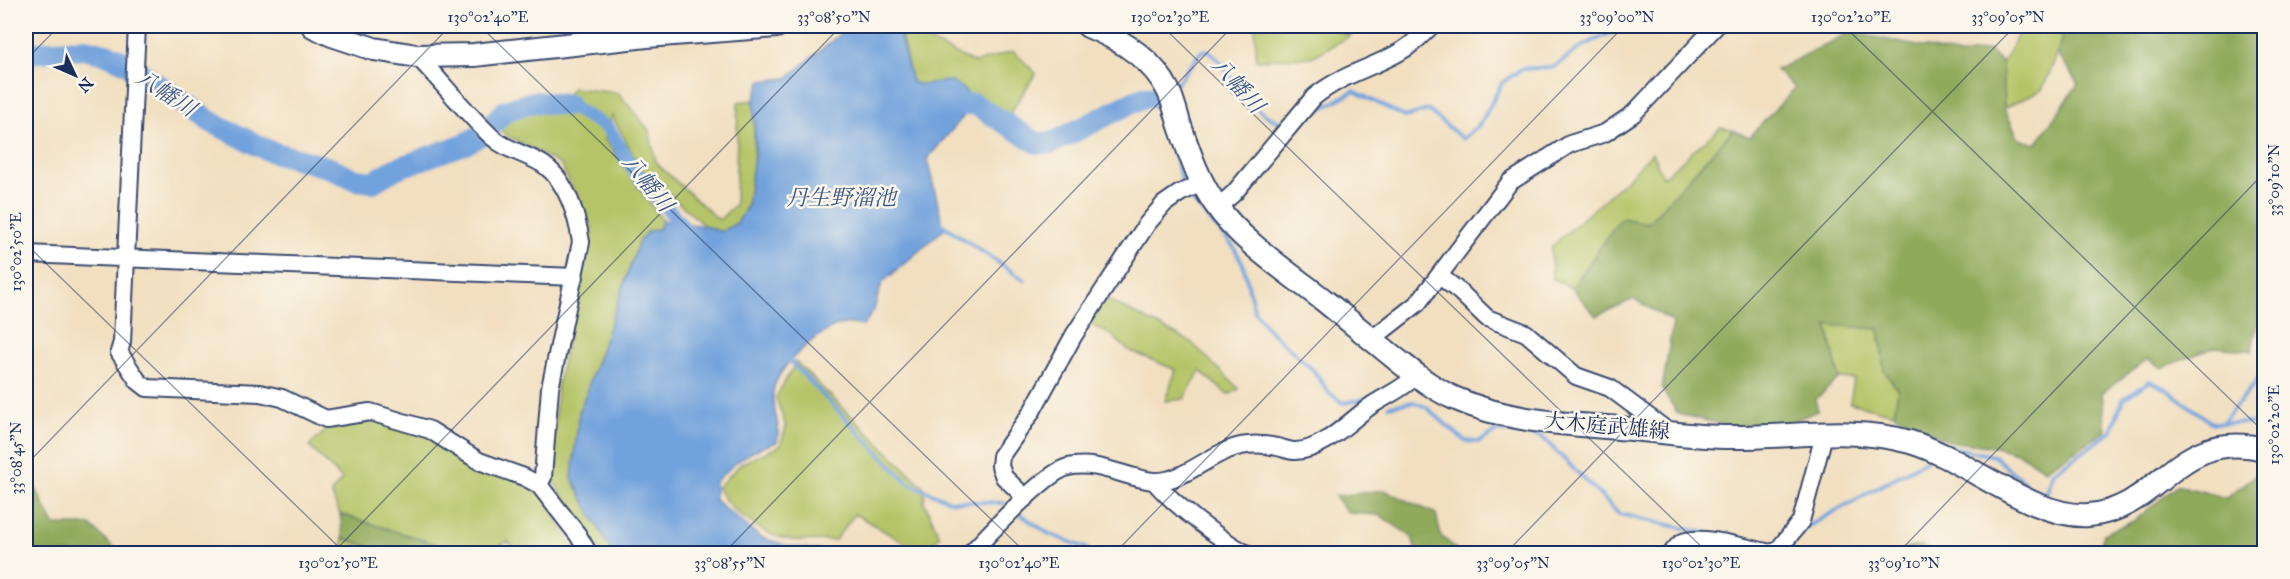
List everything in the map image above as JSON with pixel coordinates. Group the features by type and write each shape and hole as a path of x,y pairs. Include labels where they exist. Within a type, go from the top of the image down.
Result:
{"main road":[{"path":"313,26 374,49 417,56 474,55 643,31 776,26"},
{"name":"大木庭武雄線","path":"1088,26 1105,32 1131,48 1153,68 1169,91 1191,158 1190,188 1217,208 1246,237 1418,375 1451,397 1487,410 1537,420 1731,437 1868,434 1910,442 1946,456 2026,499 2059,512 2086,515 2110,512 2132,502 2192,456 2217,447 2248,446 2265,449"}],"street":[{"path":"137,26 122,342 119,352 138,381 147,388 260,393 282,398 326,419 370,412 430,430 479,461 524,477 539,485 578,535 589,554"},
{"path":"1217,208 1234,193 1314,97 1340,79 1399,53 1431,26"},
{"path":"1372,339 1418,303 1510,182 1570,144 1605,134 1633,114 1716,26"},
{"path":"417,56 493,138 511,150 544,165 560,181 578,224 580,242 575,277 550,388 543,477 539,485"},
{"path":"1026,498 1004,477 1000,466 1001,456 1031,413 1074,336 1146,224 1164,204 1190,188"},
{"path":"26,254 126,260 575,277"},
{"path":"1440,276 1487,318 1526,333 1576,376 1610,388 1669,432"},
{"path":"970,554 1026,498 1055,473 1068,467 1085,465 1154,481 1178,476 1228,450 1248,445 1262,444 1295,451 1308,448 1328,439 1372,405 1403,388 1418,375"},
{"path":"1671,554 1681,543 1692,540 1771,553 1778,550 1801,521 1824,435"},
{"path":"1154,481 1163,492 1229,544 1247,554"}],"green space":[{"path":"1255,26 1328,26 1350,36 1312,57 1256,60"},
{"path":"1328,26 1357,26 1350,36"},
{"path":"2023,26 2064,26 2058,53 2042,90 2004,108 2002,63"},
{"path":"2064,26 2264,26 2264,287 2252,351 2215,347 2162,368 2148,359 2102,393 2106,431 2045,470 2020,454 1996,447 1948,441 1894,414 1898,390 1884,370 1879,329 1827,325 1839,378 1816,399 1817,411 1789,423 1733,427 1678,414 1662,389 1673,322 1634,299 1596,316 1572,288 1621,218 1648,223 1733,130 1749,137 1795,88 1776,70 1850,32 1961,55 1989,49 2002,63 2004,108 2019,139 2036,144 2078,84 2058,53"},
{"path":"899,27 975,63 1013,51 1036,73 1002,126 978,110 970,110 974,104 950,82 921,86 912,82"},
{"path":"573,88 618,93 649,130 656,163 719,220 735,205 738,102 754,100 753,165 748,200 737,223 721,232 705,226 642,170 612,116 605,140 662,220 660,228 647,232 639,241 579,413 572,478 612,553 601,553 552,479 557,387 592,228 561,165 503,133 487,115 500,102 564,98"},
{"path":"1721,127 1733,130 1648,223 1621,218 1572,288 1552,278 1551,247 1624,182 1652,153 1663,177"},
{"path":"1104,298 1191,342 1239,389 1228,395 1200,371 1184,399 1165,401 1176,370 1128,350 1110,334 1088,324"},
{"path":"1827,324 1879,329 1884,370 1898,390 1894,414 1850,403 1854,379 1839,378"},
{"path":"796,362 925,488 924,502 940,536 922,553 855,514 835,540 799,540 778,537 746,520 728,504 722,495 718,487 742,463 780,446 786,427 776,397"},
{"path":"369,414 430,434 542,494 577,553 517,553 508,541 489,553 443,553 451,549 340,514 331,493 342,479 309,446 333,424"},
{"path":"2264,468 2264,553 2100,553 2103,534 2134,521 2178,485 2227,498"},
{"path":"26,472 54,525 90,525 116,550 115,553 26,553"},
{"path":"1384,490 1436,514 1441,536 1461,553 1417,553 1412,537 1379,515 1348,513 1335,496"},
{"path":"340,514 452,549 443,553 389,553 343,538"},
{"path":"343,538 389,553 343,553"},
{"path":"1922,545 1934,553 1889,553"}],"water":[{"name":"丹生野溜池","path":"856,26 897,26 912,82 923,85 945,81 953,83 961,87 974,104 927,159 944,229 882,283 874,310 863,326 846,324 834,327 812,341 790,361 782,371 773,392 778,429 777,442 743,458 715,482 715,500 760,537 788,546 827,551 826,553 612,553 572,478 579,413 639,241 647,232 660,228 662,220 705,226 721,232 737,223 747,207 755,150 754,100 761,81 787,78 846,29"}],"waterway":[{"name":"八幡川","path":"1314,113 1354,91 1405,117 1428,110 1463,139 1481,123 1502,83 1521,69 1554,67 1583,46 1625,26"},
{"name":"八幡川","path":"26,53 85,49 109,55 126,63 211,122 269,151 330,168 356,180 373,182 395,169 467,143 484,133 505,111 533,102 568,105"},
{"name":"八幡川","path":"1176,84 1201,52 1207,50 1219,61 1251,103 1265,115 1281,122"},
{"name":"八幡川","path":"944,106 974,104 1037,143 1052,143 1143,97 1157,97"},
{"path":"1151,99 1160,109 1184,187"},
{"name":"八幡川","path":"568,105 608,128 635,172 681,224"},
{"path":"1186,194 1233,246 1243,264 1254,310 1268,329 1314,371 1329,393 1343,403 1365,399"},
{"path":"940,223 1024,280"},
{"path":"788,359 908,483 950,501 1004,503"},
{"path":"2222,423 2264,372"},
{"path":"1950,447 1994,456 2029,487 2043,494 2048,490 2052,473 2111,432 2123,399 2150,381 2166,389 2212,423 2264,423"},
{"path":"1389,406 1413,402 1426,407 1465,441 1479,442 1499,430 1542,437 1619,514 1706,533"},
{"path":"1789,549 1807,527 1927,460"},
{"path":"1020,514 1049,534 1086,548 1090,554"}]}
